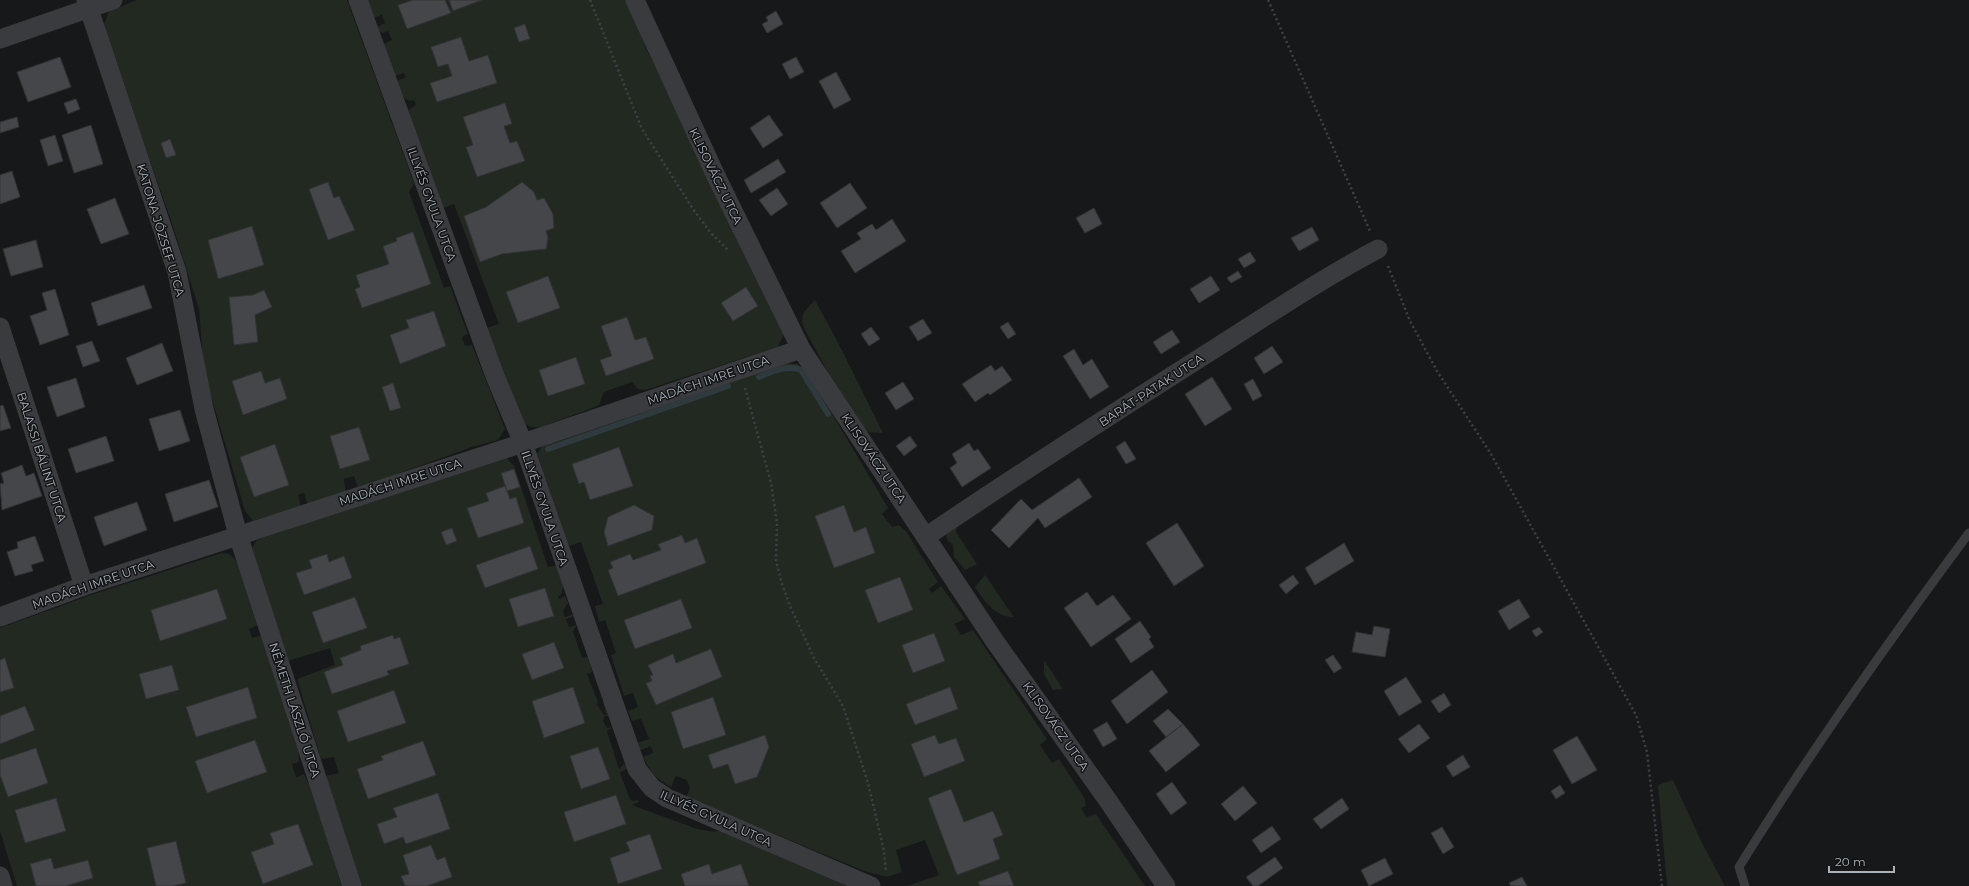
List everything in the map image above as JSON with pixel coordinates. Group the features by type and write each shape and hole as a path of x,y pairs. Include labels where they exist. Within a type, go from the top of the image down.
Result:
{"street":[{"path":"0,39 87,4 113,0"},
{"name":"ILLYÉS GYULA UTCA","path":"358,0 495,376 523,443 637,769 646,782 667,798 879,882"},
{"name":"KLISOVÁCZ UTCA","path":"635,0 715,174 801,349 927,536 994,640 1117,813 1166,886"},
{"name":"KATONA JÓZSEF UTCA","path":"87,4 177,272 188,321 204,409 238,535"},
{"name":"BARÁT-PATAK UTCA","path":"927,536 1097,424 1356,261 1378,249"},
{"name":"BALASSI BÁLINT UTCA","path":"0,327 84,586"},
{"name":"MADÁCH IMRE UTCA","path":"0,617 84,586 523,443 801,349"},
{"name":"NÉMETH LÁSZLÓ UTCA","path":"238,535 352,886"},
{"path":"0,876 3,886"}],"lane":[{"path":"1745,886 1739,867 1784,794 1927,590 1969,533"}],"path":[{"path":"590,0 642,129 711,233 731,252"},
{"path":"1268,0 1378,249 1393,274 1410,321 1437,371 1491,454 1636,715 1647,752 1662,886"},
{"path":"740,370 771,483 777,523 776,561 782,584 790,606 814,658 843,706 868,783 884,851 879,882"}],"shaded area":[{"path":"137,0 347,0 414,183 409,192 444,288 450,286 468,334 462,337 465,346 472,345 505,429 498,440 472,447 358,488 354,476 344,479 346,493 308,505 304,493 298,495 301,506 253,521 245,511 209,389 203,359 199,309 172,223 113,56 104,24 108,13 112,10"},
{"path":"366,0 628,0 645,46 784,334 778,347 645,390 638,389 632,382 604,392 599,405 595,407 541,427 528,426 522,420 486,328 499,324 454,204 441,209 407,111 416,105 414,100 410,101 404,98 397,81 406,77 404,73 395,76 383,44 392,40 388,31 383,33 377,30 379,26 385,23 382,15 373,18"},
{"path":"815,300 842,350 883,433 863,432 844,402 805,330 802,317"},
{"path":"786,363 798,364 810,377 887,506 888,508 882,514 892,527 899,525 906,531 938,582 929,589 932,593 941,586 965,619 954,624 961,635 973,630 1047,739 1040,745 1052,763 1059,759 1085,799 1086,806 1081,808 1087,817 1096,814 1145,886 907,886 939,875 925,840 896,850 902,872 887,877 864,871 686,797 690,788 687,780 676,776 671,787 654,775 648,767 643,757 653,753 651,746 638,751 637,743 649,739 641,719 632,721 628,711 638,707 633,693 624,696 611,655 616,653 605,620 599,622 595,606 603,604 581,542 569,546 537,454 543,445"},
{"path":"507,458 514,466 548,567 558,565 564,588 558,597 559,599 565,596 568,603 563,611 565,617 574,614 574,616 566,619 569,627 577,625 573,631 582,658 588,657 592,672 587,674 598,702 597,705 605,716 603,721 607,728 613,727 607,731 619,769 624,764 628,768 620,773 630,799 632,801 638,800 639,802 632,805 697,829 715,832 719,830 847,886 360,886 326,776 339,773 334,757 321,759 297,679 335,665 330,648 288,661 252,548 256,541 262,538 358,505"},
{"path":"957,524 956,532 977,564 965,570 954,557 953,545 948,541 946,536 948,531"},
{"path":"222,553 233,557 238,564 258,625 249,629 252,638 261,635 298,751 299,762 292,764 296,777 304,774 310,787 342,886 17,886 0,831 0,628 91,595"},
{"path":"985,575 1014,617 1008,617 996,612 991,608 975,587"},
{"path":"1044,660 1063,689 1053,690 1044,674"},
{"path":"604,701 608,716 605,716 606,714"},
{"path":"1673,780 1702,843 1725,886 1667,886 1658,785"}],"building":[{"path":"413,0 445,0 451,13 407,29 398,5"},
{"path":"449,0 482,0 453,11"},
{"path":"776,11 783,24 767,33 762,24 768,21 766,17"},
{"path":"525,24 530,39 519,42 514,28"},
{"path":"461,37 469,61 488,55 497,83 437,102 430,83 452,76 448,64 438,67 431,47"},
{"path":"60,57 71,87 28,102 17,72"},
{"path":"796,57 804,72 790,79 782,64"},
{"path":"836,72 851,100 834,109 819,81"},
{"path":"76,99 80,109 68,114 64,103"},
{"path":"505,103 512,124 504,126 510,143 517,141 525,161 477,177 466,147 473,145 463,117"},
{"path":"769,115 783,135 763,148 750,128"},
{"path":"17,117 19,127 0,133 0,122"},
{"path":"91,125 103,164 74,173 62,135"},
{"path":"55,135 63,161 48,166 40,140"},
{"path":"170,139 176,155 166,158 161,143"},
{"path":"778,159 786,172 751,193 744,180"},
{"path":"12,171 20,197 0,204 0,175"},
{"path":"328,182 334,198 339,196 355,230 328,240 309,189"},
{"path":"522,182 534,192 537,200 544,198 553,214 554,228 546,231 548,238 546,249 502,254 480,262 464,216 486,207"},
{"path":"850,183 867,208 837,228 820,203"},
{"path":"777,188 788,204 771,216 759,200"},
{"path":"115,198 129,234 101,244 87,209"},
{"path":"1094,208 1102,224 1085,233 1076,218"},
{"path":"892,219 906,241 855,273 841,251 861,239 857,233 872,224 876,230"},
{"path":"252,226 264,265 218,279 208,240"},
{"path":"1312,227 1319,240 1299,251 1291,238"},
{"path":"413,232 431,284 362,308 355,289 360,287 356,275 389,264 383,246 397,241 396,238"},
{"path":"36,240 43,267 11,276 3,249"},
{"path":"1250,252 1256,261 1244,268 1238,259"},
{"path":"1238,271 1242,277 1231,283 1227,278"},
{"path":"548,276 560,308 518,323 506,292"},
{"path":"1211,276 1220,290 1199,303 1190,289"},
{"path":"144,285 152,308 98,326 91,303"},
{"path":"746,287 758,306 733,321 721,303"},
{"path":"55,289 69,335 40,345 30,316 47,310 42,293"},
{"path":"264,290 272,307 255,315 258,342 234,345 229,297 253,295"},
{"path":"434,311 446,346 400,364 390,335 409,328 406,320"},
{"path":"627,317 635,340 646,337 654,359 606,376 600,360 612,356 601,326"},
{"path":"923,319 932,333 918,341 909,327"},
{"path":"1008,322 1016,334 1008,339 1000,327"},
{"path":"871,327 880,339 869,346 861,334"},
{"path":"1172,330 1180,342 1161,354 1153,342"},
{"path":"92,341 100,361 83,367 76,346"},
{"path":"162,343 173,371 137,385 126,358"},
{"path":"1272,346 1283,362 1264,374 1254,358"},
{"path":"1074,349 1083,365 1092,359 1109,387 1090,399 1063,356"},
{"path":"576,357 585,384 548,396 539,370"},
{"path":"991,365 995,371 1002,366 1012,380 990,395 988,393 975,402 962,384"},
{"path":"261,371 265,383 280,378 287,399 243,415 232,381"},
{"path":"1212,377 1232,409 1205,426 1185,394"},
{"path":"76,378 85,407 57,417 47,387"},
{"path":"1253,379 1262,396 1253,401 1244,384"},
{"path":"903,382 914,399 896,410 885,393"},
{"path":"393,383 401,408 390,411 382,387"},
{"path":"3,405 11,428 0,431 0,406"},
{"path":"180,410 190,441 159,451 149,419"},
{"path":"359,427 370,460 340,469 330,436"},
{"path":"106,436 114,461 76,473 68,449"},
{"path":"910,436 917,446 904,456 896,446"},
{"path":"1125,441 1136,459 1126,464 1116,447"},
{"path":"969,443 974,451 978,449 991,468 962,487 950,468 957,463 952,454"},
{"path":"275,444 289,485 254,497 240,457"},
{"path":"619,447 633,486 590,500 584,482 579,484 572,464"},
{"path":"22,465 26,476 34,473 42,496 2,510 0,484 4,483 1,473"},
{"path":"514,469 520,487 507,491 501,473"},
{"path":"1079,478 1092,497 1045,528 1038,518 1009,548 991,530 1021,499 1032,510"},
{"path":"209,480 218,507 174,522 165,494"},
{"path":"505,486 510,499 516,497 524,523 478,538 467,508 489,501 486,493"},
{"path":"137,502 147,530 104,546 94,517"},
{"path":"634,505 654,516 652,530 608,546 604,532 608,517"},
{"path":"844,505 854,532 866,527 875,553 834,568 815,516"},
{"path":"1177,523 1204,566 1174,586 1146,543"},
{"path":"452,528 457,541 446,545 441,532"},
{"path":"682,535 685,543 697,538 706,563 618,596 608,570 613,568 610,562 630,554 633,560 661,550 658,544"},
{"path":"35,536 44,561 31,565 33,571 15,576 7,552 18,548 17,542"},
{"path":"1344,543 1354,561 1315,585 1305,568"},
{"path":"530,546 538,569 485,588 476,565"},
{"path":"327,554 329,562 344,556 352,578 304,595 296,573 312,568 309,560"},
{"path":"1293,575 1299,583 1286,594 1279,585"},
{"path":"900,577 913,610 878,623 865,590"},
{"path":"545,588 554,616 518,627 509,599"},
{"path":"217,589 227,619 160,641 151,610"},
{"path":"1087,592 1097,606 1113,595 1131,619 1091,647 1064,608"},
{"path":"355,597 367,628 323,643 312,612"},
{"path":"681,599 692,628 635,649 624,620"},
{"path":"1519,599 1530,617 1509,630 1498,611"},
{"path":"1140,621 1151,637 1149,639 1154,647 1131,663 1115,639"},
{"path":"1374,626 1390,629 1385,657 1352,652 1356,632 1372,635"},
{"path":"1539,627 1543,632 1536,637 1532,631"},
{"path":"934,633 945,661 913,673 902,645"},
{"path":"393,635 394,639 400,637 409,664 387,671 389,675 332,694 324,672 343,665 340,658 361,650 360,646"},
{"path":"554,642 564,668 532,680 522,654"},
{"path":"711,649 722,677 656,705 646,683 652,681 650,676 653,675 648,665 673,654 676,663"},
{"path":"1333,655 1342,668 1334,673 1325,660"},
{"path":"5,658 14,688 0,692 0,660"},
{"path":"172,665 179,690 146,699 139,674"},
{"path":"1152,670 1168,692 1127,724 1111,701"},
{"path":"1406,677 1422,702 1399,716 1384,691"},
{"path":"248,687 257,718 196,737 186,707"},
{"path":"573,687 585,723 544,738 532,701"},
{"path":"950,687 958,709 915,725 906,704"},
{"path":"394,690 406,723 348,742 337,711"},
{"path":"1444,693 1451,705 1439,713 1431,701"},
{"path":"713,697 726,735 683,749 671,712"},
{"path":"25,706 35,730 0,744 0,716"},
{"path":"1168,709 1183,724 1166,737 1153,721"},
{"path":"1107,722 1117,739 1103,747 1093,730"},
{"path":"1183,724 1200,745 1166,772 1149,751"},
{"path":"1419,724 1430,738 1409,753 1398,739"},
{"path":"765,735 769,747 757,777 735,784 728,764 713,769 708,755"},
{"path":"935,735 939,744 956,738 965,761 924,777 911,744"},
{"path":"1577,736 1597,770 1572,784 1553,750"},
{"path":"255,740 267,772 207,793 195,761"},
{"path":"423,741 436,775 368,799 357,769 383,760 381,756"},
{"path":"598,747 610,779 581,789 570,756"},
{"path":"36,748 48,783 8,797 0,775 0,760"},
{"path":"1463,755 1470,767 1453,777 1446,766"},
{"path":"1172,782 1187,803 1171,815 1156,794"},
{"path":"1560,785 1565,793 1556,799 1551,791"},
{"path":"1243,786 1257,803 1235,821 1221,804"},
{"path":"951,789 964,822 993,811 1003,835 993,839 1000,859 957,875 928,798"},
{"path":"438,793 450,829 406,844 403,837 384,844 377,824 397,817 393,808"},
{"path":"616,795 626,824 574,842 564,812"},
{"path":"56,798 66,831 25,843 15,810"},
{"path":"1342,798 1349,809 1321,829 1313,819"},
{"path":"298,824 313,865 263,884 251,852 274,844 270,833"},
{"path":"1272,826 1281,839 1261,853 1252,840"},
{"path":"1442,827 1454,847 1443,854 1431,833"},
{"path":"650,834 662,869 618,884 610,858 630,851 626,842"},
{"path":"176,841 186,883 173,886 156,886 147,848"},
{"path":"431,845 437,860 445,857 452,877 427,886 405,886 401,876 409,874 403,855"},
{"path":"1275,857 1283,868 1258,886 1253,886 1246,877"},
{"path":"51,858 54,869 88,860 93,878 66,886 36,886 30,864"},
{"path":"1385,858 1393,874 1369,886 1361,870"},
{"path":"709,864 712,874 741,864 749,886 685,886 681,874"},
{"path":"1008,871 1014,886 980,886 978,882"},
{"path":"1522,877 1527,886 1511,886 1509,883"}],"waterway":[{"path":"759,377 785,368 796,368 801,370 828,414"},
{"path":"548,449 728,386"}]}
